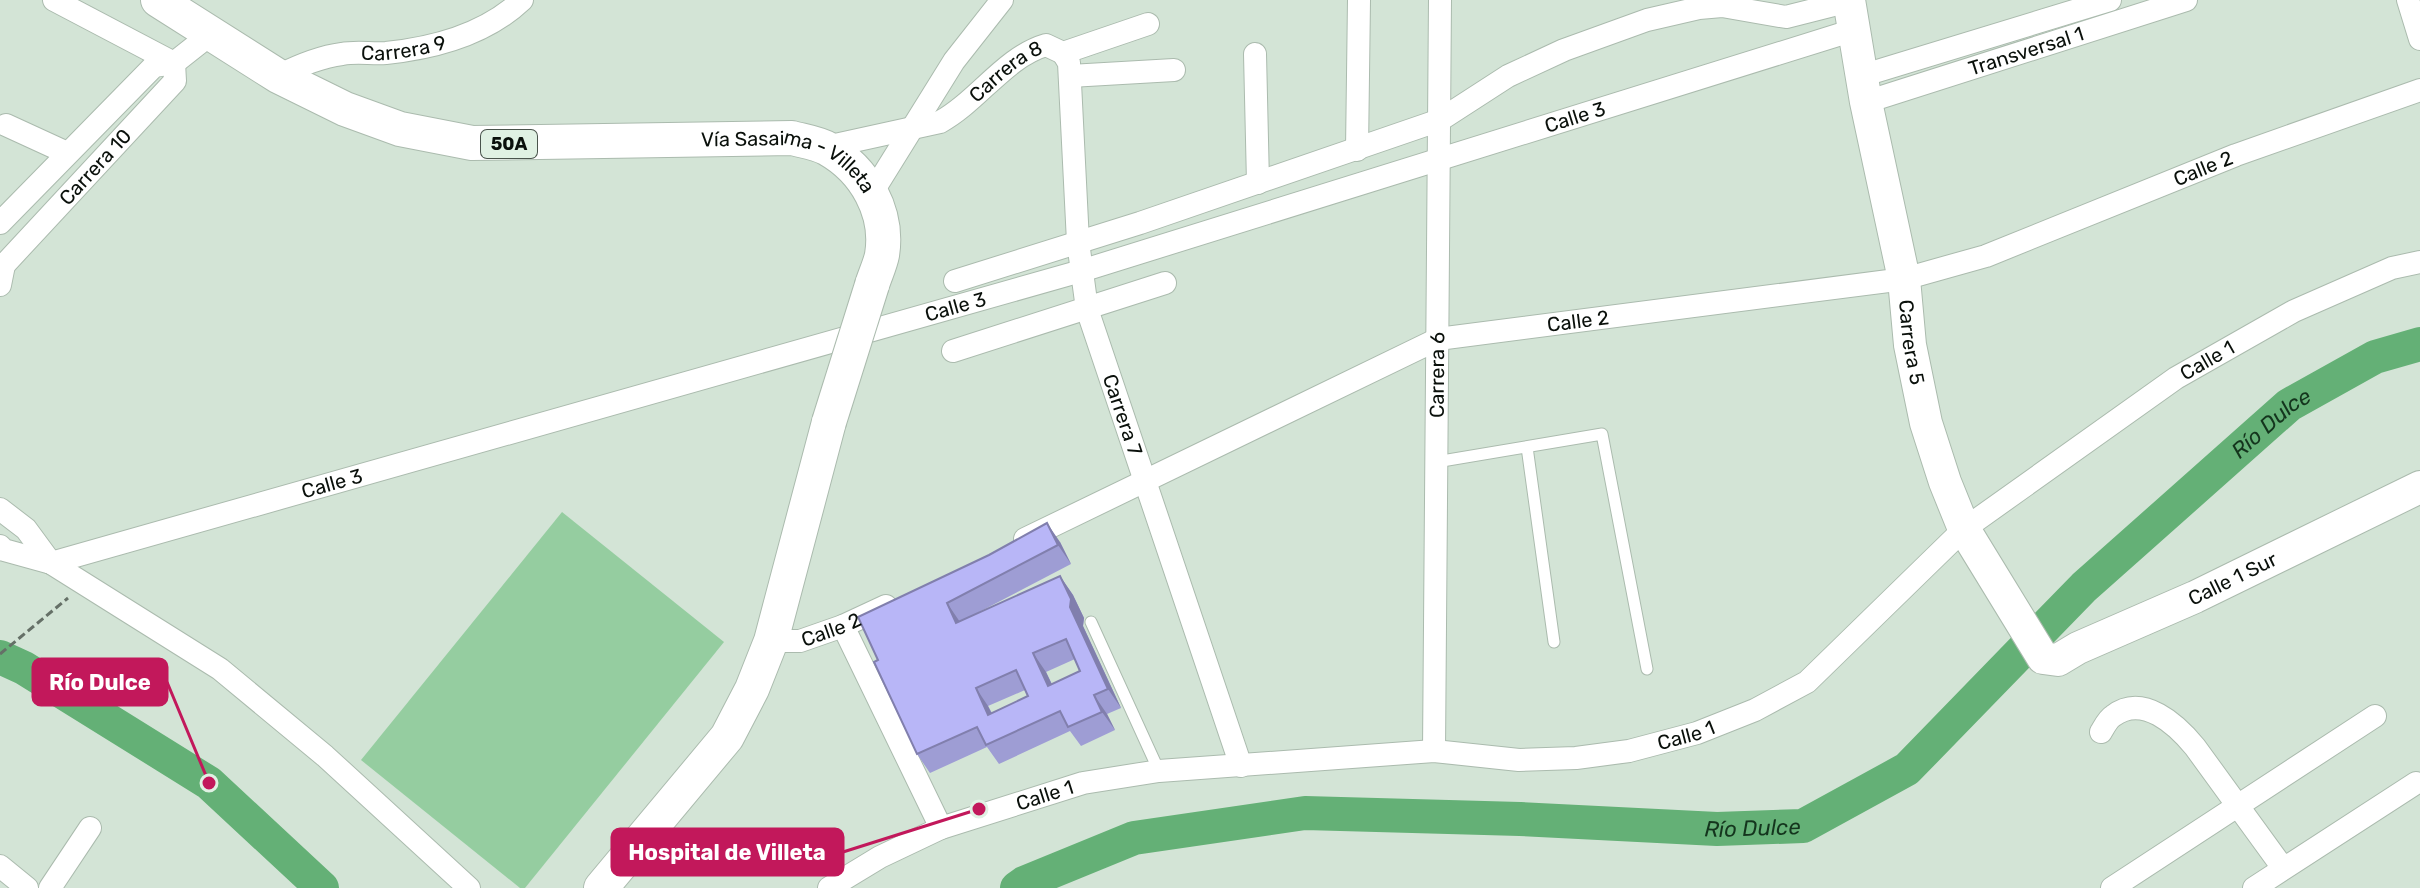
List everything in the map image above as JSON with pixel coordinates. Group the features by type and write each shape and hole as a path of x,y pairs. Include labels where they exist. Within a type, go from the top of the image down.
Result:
{"main road":[{"name":"Vía Sasaima - Villeta","path":"158,0 278,76 345,109 400,129 472,143 792,138 826,147 851,165 872,193 882,221 882,255 829,422 771,641 752,689 727,737 601,888"}],"street":[{"path":"54,0 174,63"},
{"name":"Carrera 9","path":"278,76 303,63 344,53 386,53 457,39 507,14 522,0"},
{"path":"872,193 954,61 1002,0"},
{"path":"1357,150 1359,0"},
{"name":"Carrera 6","path":"1434,751 1440,0"},
{"name":"Transversal 1","path":"1864,89 2110,0"},
{"name":"Transversal 1","path":"1864,89 2186,0"},
{"path":"2408,0 2420,39"},
{"name":"Calle 3","path":"955,281 1258,183 1440,120 1508,76 1564,50 1647,20 1722,6 1786,17 1851,8"},
{"name":"Calle 3","path":"51,563 1081,271 1439,161 1851,8"},
{"name":"Carrera 5","path":"1851,8 1864,89 1904,279 1910,345 1926,423 1964,529 2043,658"},
{"name":"Carrera 8","path":"915,127 940,122 957,113 1029,50 1046,45 1063,53 1148,24"},
{"name":"Carrera 10","path":"0,223 154,66 174,63 212,33"},
{"name":"Carrera 7","path":"1063,53 1069,63 1078,242 1087,309 1241,766"},
{"path":"1255,54 1258,183"},
{"name":"Carrera 10","path":"1,271 175,81 174,63"},
{"path":"1070,76 1174,70"},
{"name":"Calle 2","path":"1001,550 1438,339 1904,279 1986,256 2236,155 2420,90"},
{"path":"6,125 67,153"},
{"path":"826,147 915,127"},
{"name":"Calle 1","path":"829,888 880,857 941,828 1083,783 1159,771 1434,751 1519,760 1576,758 1629,751 1697,733 1755,710 1807,682 1964,529 2176,378 2294,311 2392,268 2420,262"},
{"path":"953,351 1165,283"},
{"name":"Calle 1 Sur","path":"2043,658 2058,660 2420,487"},
{"path":"0,509 26,529 51,563"},
{"path":"0,546 4,550 51,563 220,669 325,756 469,888"},
{"name":"Calle 2","path":"771,641 800,641 843,626 900,599"},
{"path":"843,626 941,828"},
{"path":"2101,732 2112,716 2133,708 2158,712 2182,731 2283,868"},
{"path":"2112,888 2375,716"},
{"path":"2254,888 2416,783"},
{"path":"50,888 90,828"},
{"path":"0,866 27,888"}],"lane":[{"path":"1436,462 1602,434 1647,669"},
{"path":"1527,447 1554,642"},
{"path":"1091,622 1159,771"}],"path":[{"path":"0,654 65,599"}],"green space":[{"path":"562,512 724,642 525,888 520,888 361,760"}],"building":[{"path":"1047,523 1058,545 947,603 956,623 1060,576 1071,599 1070,607 1108,689 1094,695 1102,712 1068,727 1060,711 986,745 977,727 917,754 874,662 878,660 858,617 989,555","holes":["1066,639 1080,671 1048,686 1033,653","1016,670 1028,696 988,715 976,688"]}],"waterway":[{"name":"Río Dulce","path":"1017,888 1134,838 1305,813 1717,829 1803,826 1907,769 2084,587 2289,405 2375,357 2420,344"},
{"name":"Río Dulce","path":"0,657 24,668 209,783 322,888"}],"place":[{"name":"Río Dulce","path":"209,783"},
{"name":"Hospital de Villeta","path":"979,809"}]}
